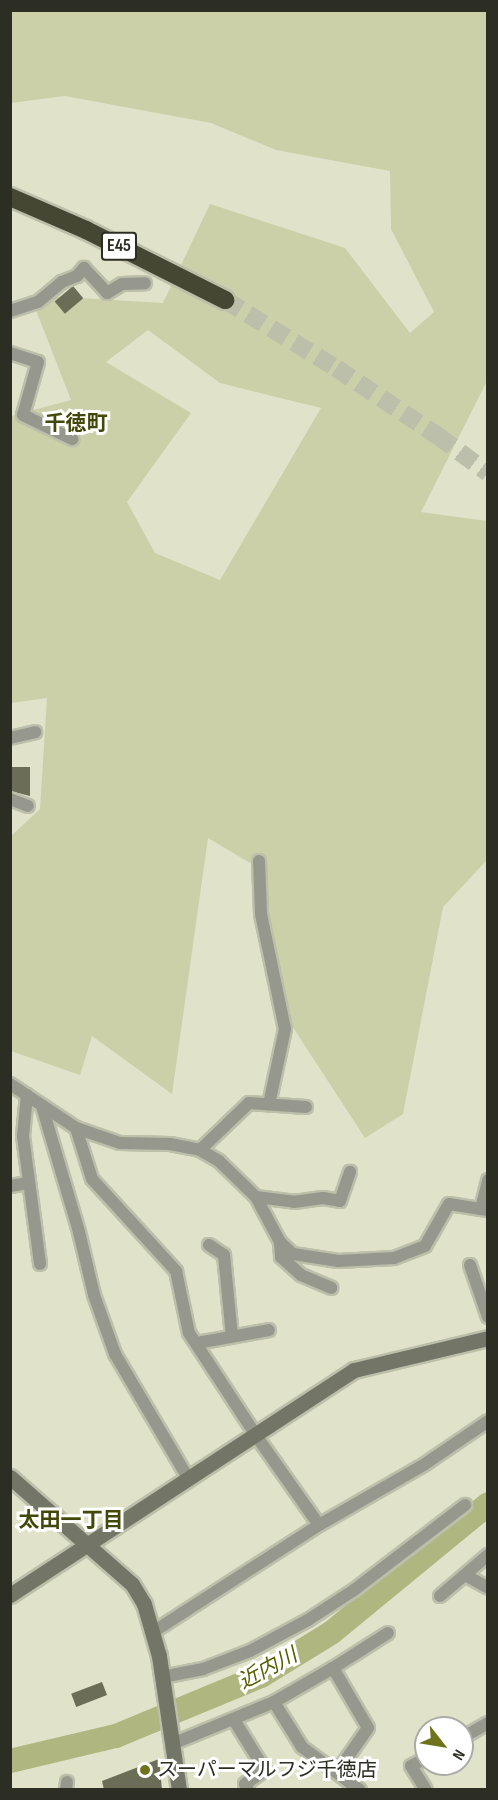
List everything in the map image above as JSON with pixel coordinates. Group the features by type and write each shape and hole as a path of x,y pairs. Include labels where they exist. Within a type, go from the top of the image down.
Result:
{"highway":[{"name":"E45","path":"10,196 86,230 225,300"}],"street":[{"path":"10,310 38,302 62,282 77,276 84,268 107,293 122,284 145,283"},
{"path":"10,353 38,362 23,415 72,439"},
{"path":"10,738 35,732"},
{"path":"10,798 28,806"},
{"path":"259,861 261,914 285,1029 269,1104"},
{"path":"10,1084 76,1128 120,1143 170,1144 200,1150 219,1161 256,1197 280,1242 293,1254 338,1261 394,1258 425,1246 449,1204 484,1210 488,1180"},
{"path":"27,1095 23,1136 40,1264"},
{"path":"200,1150 249,1103 306,1107"},
{"path":"42,1106 79,1232 94,1295 115,1354 188,1478"},
{"path":"76,1128 92,1179 176,1271 189,1333 255,1434 319,1525"},
{"path":"256,1197 294,1202 324,1198 340,1201 350,1172"},
{"path":"10,1186 29,1183"},
{"path":"280,1242 281,1257 302,1275 331,1288"},
{"path":"209,1245 224,1255 231,1337"},
{"path":"470,1265 488,1317"},
{"path":"197,1343 269,1330"},
{"path":"10,1595 354,1370 488,1338"},
{"path":"153,1632 319,1525 425,1464 488,1421"},
{"path":"10,1477 132,1584 144,1604 153,1632 179,1790"},
{"path":"162,1681 203,1670 250,1651 309,1620 354,1590 465,1504"},
{"path":"440,1596 488,1555"},
{"path":"465,1575 488,1588"},
{"path":"170,1740 234,1720 274,1702 388,1633"},
{"path":"333,1668 369,1728 338,1771"},
{"path":"274,1702 302,1747 338,1771 360,1790"},
{"path":"234,1720 265,1770 245,1784 248,1790"},
{"path":"474,1731 488,1723"},
{"path":"417,1776 426,1790"}],"green space":[{"path":"11,11 487,11 487,381 421,512 487,521 487,860 443,907 403,1114 365,1138 268,989 267,873 208,838 172,1094 92,1036 80,1075 11,1051 11,836 40,809 47,698 11,703 11,416 71,400 30,295 163,303 210,204 345,248 410,333 434,312 391,229 390,171 276,150 211,123 65,96 11,103","holes":["148,330 220,383 321,408 220,580 155,553 127,502 191,413 106,362"]}],"building":[{"path":"73,286 83,298 65,314 55,301"},
{"path":"10,767 30,767 30,796 10,791"},
{"path":"102,1682 107,1695 76,1707 71,1694"},
{"name":"スーパーマルフジ千徳店","path":"159,1759 162,1790 104,1790 102,1781"}],"waterway":[{"name":"近内川","path":"10,1761 116,1736 261,1676 331,1633 488,1504"}],"tunnel":[{"path":"225,300 336,368 438,436 488,473"}],"place":[{"name":"スーパーマルフジ千徳店","path":"145,1770"}],"district":[{"name":"千徳町","path":"76,424"},
{"name":"太田一丁目","path":"71,1521"}]}
